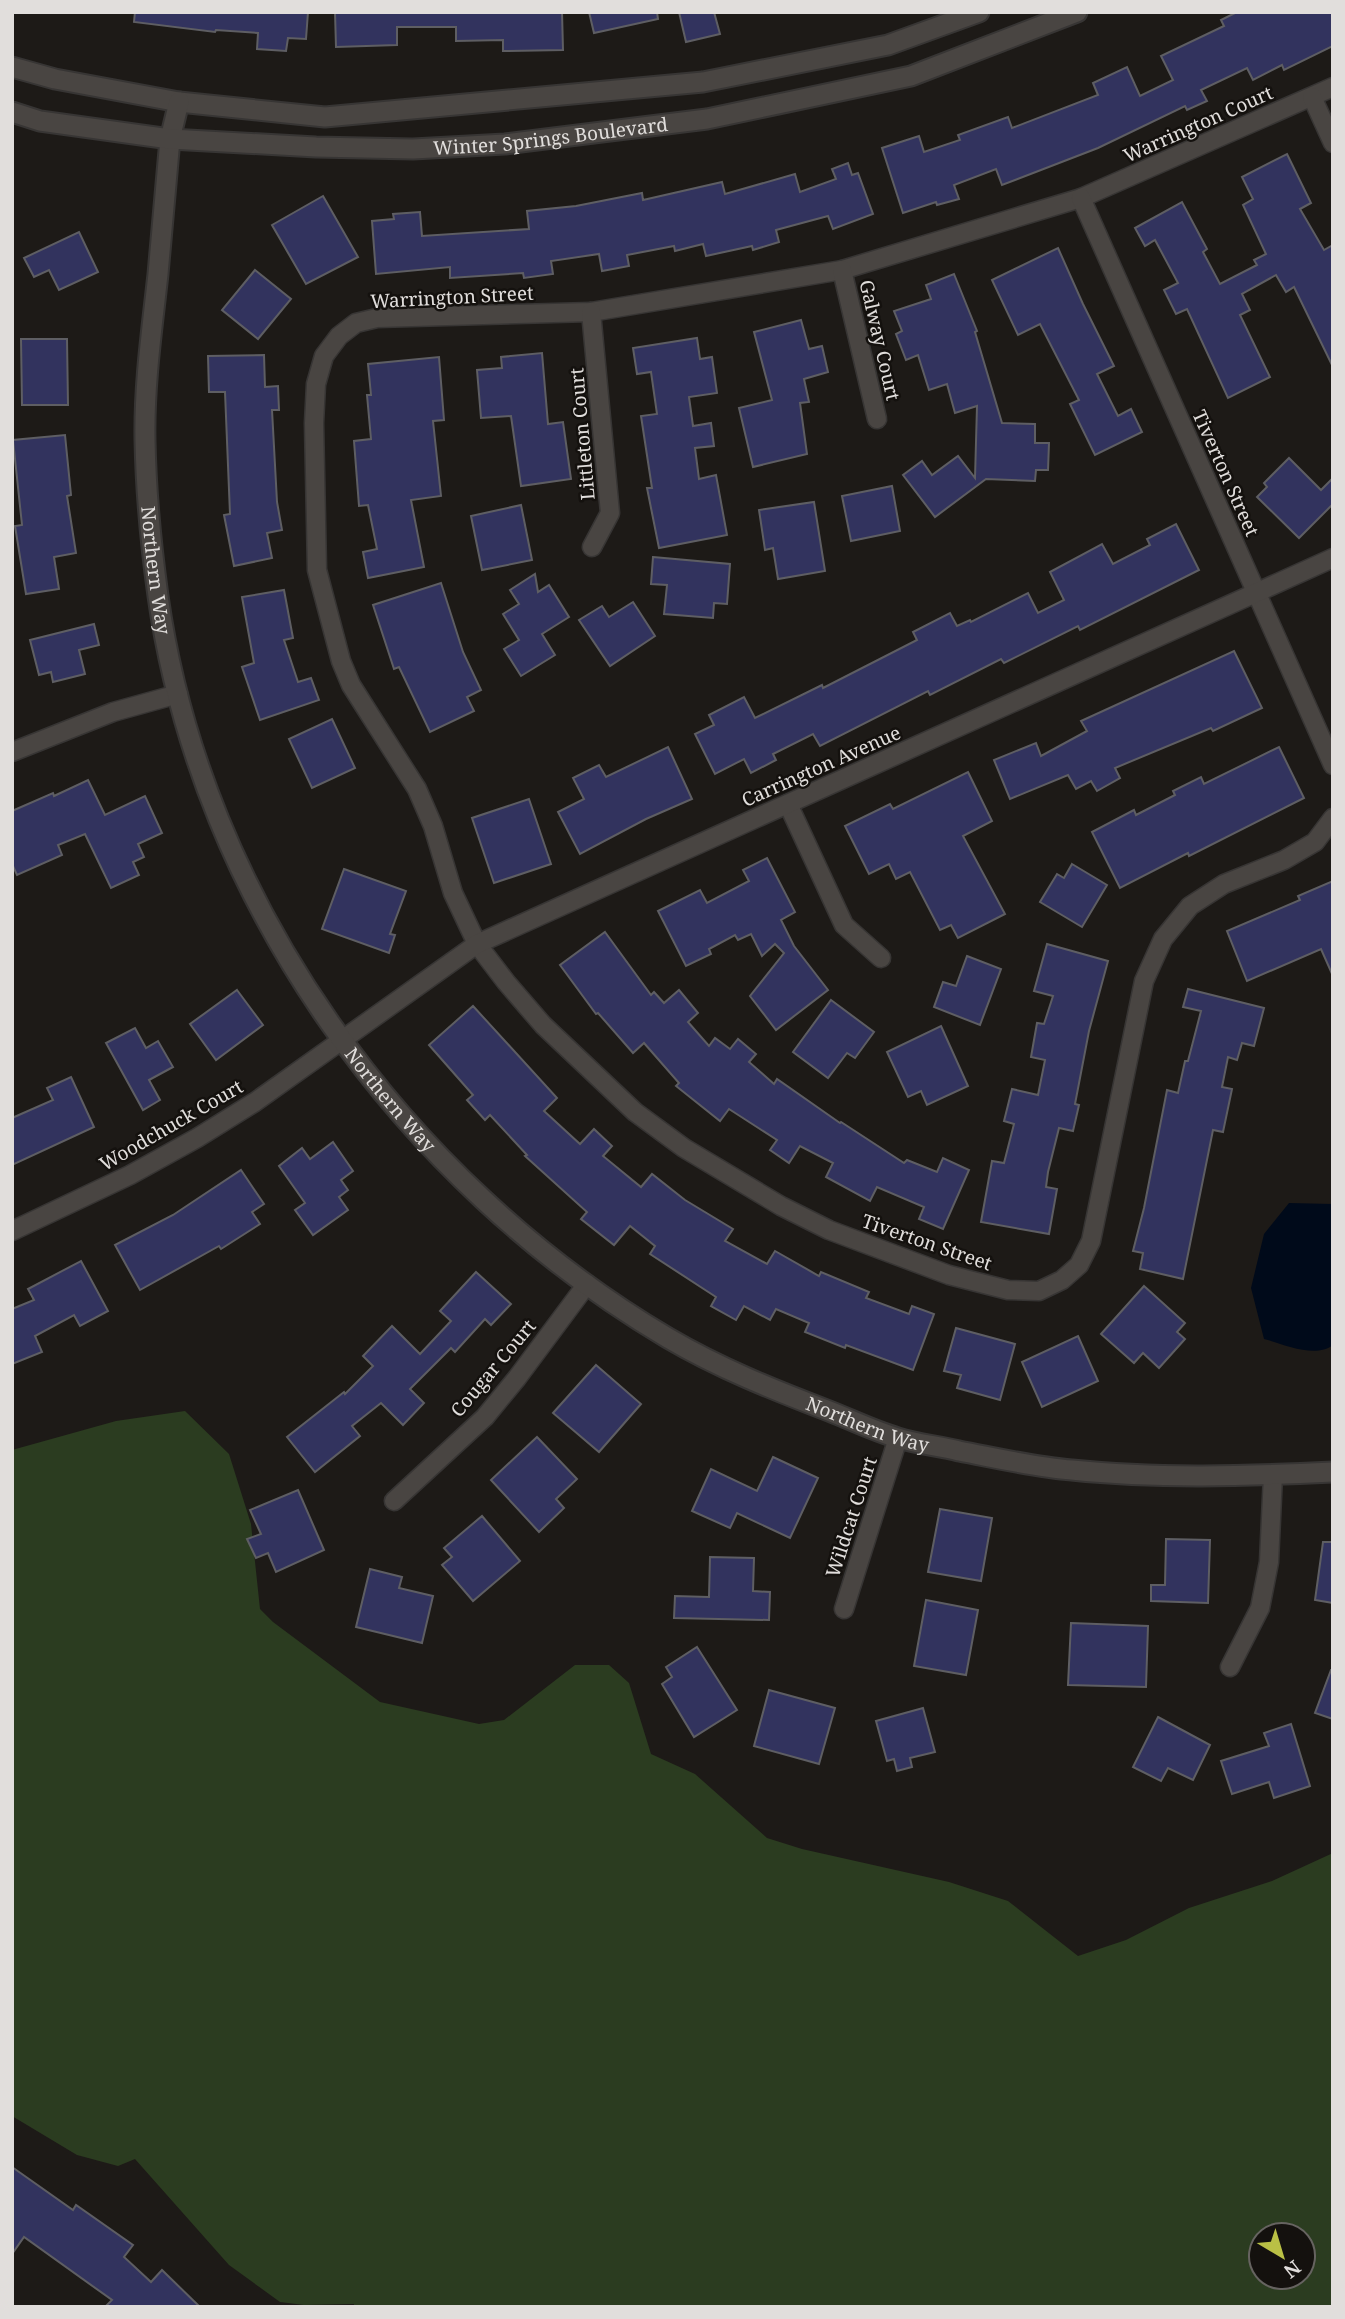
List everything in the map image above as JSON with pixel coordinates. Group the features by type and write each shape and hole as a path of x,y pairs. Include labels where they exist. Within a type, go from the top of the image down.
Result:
{"street":[{"name":"Winter Springs Boulevard","path":"12,67 55,79 179,102 325,117 703,82 888,46 979,12"},
{"name":"Winter Springs Boulevard","path":"12,112 40,121 170,139 413,149 505,144 707,120 911,76 1077,12"},
{"name":"Warrington Court","path":"1081,198 1333,87"},
{"path":"1312,97 1333,143"},
{"name":"Northern Way","path":"179,102 170,139 147,362 145,440 149,516 159,602 178,694 227,839 256,902 293,966 342,1040 391,1104 438,1156 496,1213 587,1284 668,1338 738,1375 898,1438 1066,1470 1142,1476 1333,1472"},
{"name":"Warrington Street","path":"477,944 453,893 433,826 417,789 351,685 341,661 317,570 314,422 316,384 324,356 340,336 356,323 377,318 591,312 842,270 1081,198"},
{"name":"Tiverton Street","path":"1081,198 1333,765"},
{"name":"Galway Court","path":"842,270 877,419"},
{"name":"Littleton Court","path":"591,312 610,513 592,547"},
{"name":"Carrington Avenue","path":"342,1040 477,944 1333,558"},
{"path":"12,752 113,712 178,694"},
{"path":"788,803 844,925 881,958"},
{"name":"Tiverton Street","path":"477,944 543,1025 635,1112 684,1147 781,1206 829,1230 949,1275 1008,1290 1040,1291 1062,1280 1079,1265 1091,1241 1144,981 1163,939 1190,906 1224,884 1284,860 1315,842 1333,818"},
{"name":"Woodchuck Court","path":"12,1231 130,1175 197,1138 255,1102 342,1040"},
{"name":"Cougar Court","path":"394,1501 485,1417 587,1284"},
{"name":"Wildcat Court","path":"844,1609 898,1438"},
{"path":"1230,1667 1260,1608 1269,1562 1273,1475"}],"green space":[{"path":"185,1411 229,1454 251,1524 260,1609 273,1622 380,1702 479,1724 504,1720 575,1665 609,1665 629,1683 651,1754 695,1774 767,1838 802,1849 949,1882 1008,1901 1078,1956 1126,1940 1189,1908 1272,1881 1333,1853 1333,2307 354,2307 354,2304 304,2305 280,2302 229,2265 135,2159 118,2166 77,2155 12,2116 12,1450 116,1421"}],"water":[{"path":"1289,1203 1333,1204 1333,1345 1317,1351 1264,1339 1251,1288 1264,1234"}],"building":[{"path":"135,12 308,12 306,39 288,38 286,51 257,49 258,33 215,32 134,22"},
{"path":"335,12 562,12 563,50 503,51 503,40 456,41 456,27 397,27 397,45 336,47"},
{"path":"589,12 657,12 658,19 594,33"},
{"path":"679,12 714,12 720,34 686,42"},
{"path":"1237,12 1333,12 1333,46 1284,70 1282,65 1253,80 1247,68 1201,90 1207,101 1187,110 1185,106 1098,148 1002,185 996,169 954,185 959,199 937,205 936,202 903,213 882,148 919,136 924,152 960,140 958,135 1008,117 1012,128 1098,95 1093,83 1127,67 1140,96 1173,80 1161,56 1224,26 1221,20"},
{"path":"1287,154 1311,203 1300,209 1324,250 1333,245 1333,367 1294,287 1286,292 1276,275 1242,294 1250,310 1240,315 1270,377 1228,398 1187,309 1176,314 1164,290 1178,283 1155,240 1145,246 1135,228 1182,202 1207,249 1203,252 1220,284 1257,265 1254,260 1266,254 1243,205 1253,199 1242,177"},
{"path":"848,163 852,175 858,173 873,214 833,229 828,216 776,230 779,242 753,250 752,246 706,256 703,244 675,251 674,246 627,255 629,266 602,271 599,254 551,261 553,274 524,278 523,273 450,278 450,267 376,274 372,221 394,219 393,214 420,212 422,236 529,229 527,211 576,206 642,193 643,200 722,182 725,194 795,174 800,192 836,179 832,169"},
{"path":"323,196 358,257 306,284 272,225"},
{"path":"79,232 98,272 59,290 49,270 34,277 24,258"},
{"path":"1058,248 1114,366 1097,374 1118,416 1131,409 1142,432 1095,455 1070,404 1079,400 1040,324 1018,335 992,280"},
{"path":"255,270 291,299 258,339 222,310"},
{"path":"954,274 977,331 975,332 1002,423 1035,424 1035,443 1049,443 1048,470 1036,470 1035,481 986,479 935,517 903,475 922,461 932,475 958,456 975,478 977,406 955,413 947,384 929,390 918,355 906,360 896,334 902,331 894,311 931,299 926,285"},
{"path":"801,320 809,349 822,346 828,372 804,379 809,402 800,403 807,454 753,467 739,408 772,400 754,332"},
{"path":"697,338 700,359 712,357 717,393 689,397 693,426 711,423 714,446 695,448 699,479 716,475 727,535 659,548 647,488 652,488 641,416 657,414 651,372 637,374 633,348"},
{"path":"21,339 67,339 68,405 22,405"},
{"path":"542,353 548,424 563,422 571,479 521,486 511,416 481,418 477,370 502,368 501,357"},
{"path":"264,355 265,387 278,386 279,410 272,410 277,502 282,530 267,533 272,558 234,566 224,515 230,514 225,392 209,392 208,356"},
{"path":"439,357 444,420 433,421 441,496 411,500 424,567 368,578 363,552 377,549 368,505 359,506 354,441 371,439 367,395 371,395 368,364"},
{"path":"65,435 71,495 67,496 76,553 54,557 59,589 26,594 15,526 22,525 13,440"},
{"path":"1289,458 1321,490 1333,478 1333,504 1299,538 1257,497 1267,487 1264,483"},
{"path":"892,486 900,531 851,541 842,496"},
{"path":"814,502 825,571 778,579 773,548 765,550 759,510"},
{"path":"521,505 532,560 482,570 471,516"},
{"path":"1176,524 1199,570 1080,630 1078,626 1004,663 1001,659 930,695 928,691 820,746 813,734 773,754 776,760 751,773 744,759 715,774 695,734 714,725 709,715 744,697 755,718 822,685 823,688 917,640 913,632 950,613 957,626 970,620 971,622 1028,593 1038,613 1064,600 1050,572 1102,544 1113,564 1150,545 1147,539"},
{"path":"653,557 730,564 727,604 714,603 713,618 664,614 667,585 651,584"},
{"path":"535,574 538,592 549,585 569,617 542,634 555,655 521,676 504,649 519,640 503,614 519,604 510,590"},
{"path":"441,583 463,652 481,690 467,697 474,711 430,732 399,667 394,669 373,605"},
{"path":"284,590 293,638 284,640 298,682 311,678 319,700 260,720 242,667 254,663 242,597"},
{"path":"633,602 655,636 610,666 579,620 602,606 609,617"},
{"path":"94,624 99,645 79,650 85,674 53,682 51,672 39,675 30,640"},
{"path":"1234,651 1262,708 1213,731 1211,728 1115,768 1120,778 1097,791 1091,781 1076,789 1068,775 1010,799 994,760 1036,743 1041,756 1087,731 1081,721"},
{"path":"332,719 355,768 312,788 289,739"},
{"path":"668,747 692,799 646,819 580,854 558,812 584,799 573,778 599,765 606,777"},
{"path":"1279,747 1304,798 1120,888 1092,832 1134,810 1136,815 1175,795 1173,791 1201,777 1204,784"},
{"path":"968,772 992,821 963,836 1005,914 958,938 951,925 940,930 910,872 896,879 889,864 869,874 845,826 890,804 893,809"},
{"path":"88,780 105,815 145,796 162,833 138,844 144,857 133,862 139,875 111,888 85,834 58,845 62,855 17,875 12,864 12,811"},
{"path":"529,799 551,864 494,883 472,818"},
{"path":"767,858 795,912 781,920 794,946 828,990 776,1030 750,996 784,953 775,944 762,956 751,934 738,940 735,935 709,949 711,954 686,966 658,911 700,890 707,903 749,881 743,870"},
{"path":"1072,864 1107,885 1082,927 1040,902 1057,874 1064,878"},
{"path":"344,869 406,891 390,934 395,935 389,953 322,929"},
{"path":"1333,881 1333,976 1321,949 1247,981 1227,931 1300,900 1298,896"},
{"path":"605,932 651,995 654,992 664,1003 679,990 698,1013 688,1022 709,1046 715,1038 730,1049 738,1039 756,1054 749,1062 774,1084 777,1079 904,1163 907,1160 937,1172 943,1158 969,1170 943,1229 919,1219 924,1207 877,1187 870,1201 826,1177 833,1163 800,1146 789,1163 770,1150 777,1140 729,1109 720,1121 676,1086 679,1083 644,1043 633,1053 598,1013 596,1014 560,965"},
{"path":"1047,944 1108,961 1089,1031 1075,1104 1079,1105 1073,1131 1059,1128 1048,1172 1046,1187 1057,1189 1049,1234 981,1222 992,1161 1004,1163 1014,1124 1004,1121 1012,1089 1038,1095 1045,1060 1031,1057 1037,1023 1044,1024 1053,996 1034,991"},
{"path":"967,956 1001,969 980,1025 934,1007 943,982 956,986"},
{"path":"1188,989 1264,1008 1254,1046 1242,1043 1237,1060 1228,1057 1222,1087 1232,1089 1223,1132 1213,1130 1183,1279 1140,1269 1143,1253 1133,1251 1167,1090 1178,1093 1201,1011 1183,1007"},
{"path":"237,990 263,1025 216,1060 190,1024"},
{"path":"831,1000 874,1032 855,1058 847,1053 828,1078 793,1052"},
{"path":"473,1006 557,1098 544,1111 580,1144 594,1129 612,1146 603,1156 641,1187 652,1174 685,1200 733,1229 725,1241 767,1264 775,1251 819,1276 821,1272 869,1292 866,1298 909,1314 912,1306 934,1314 913,1370 805,1332 809,1323 776,1309 770,1320 744,1306 736,1320 711,1306 716,1297 650,1254 655,1246 630,1226 614,1245 581,1219 587,1212 525,1156 527,1155 490,1115 485,1120 467,1100 473,1095 429,1045"},
{"path":"941,1026 968,1086 927,1105 921,1091 908,1097 887,1052"},
{"path":"135,1028 146,1048 158,1041 173,1067 149,1080 160,1100 143,1110 106,1043"},
{"path":"71,1077 94,1127 12,1165 12,1118 53,1100 47,1088"},
{"path":"333,1142 353,1171 341,1180 348,1190 339,1197 348,1210 313,1235 295,1210 305,1203 279,1166 302,1148 310,1159"},
{"path":"241,1170 264,1204 252,1212 260,1224 221,1249 219,1246 140,1290 115,1245 173,1215"},
{"path":"81,1261 108,1311 80,1326 74,1315 35,1336 42,1352 12,1364 12,1309 34,1300 28,1289"},
{"path":"476,1272 511,1304 491,1325 485,1319 455,1352 451,1348 410,1389 424,1403 403,1425 381,1403 352,1426 360,1436 315,1472 287,1437 344,1392 345,1394 373,1366 363,1356 392,1326 420,1354 451,1321 440,1311"},
{"path":"1144,1286 1185,1323 1177,1332 1185,1339 1159,1368 1143,1353 1134,1363 1101,1334"},
{"path":"956,1328 1015,1344 1000,1400 957,1388 961,1375 944,1371"},
{"path":"1078,1336 1098,1381 1042,1407 1022,1362"},
{"path":"596,1365 641,1404 599,1452 553,1413"},
{"path":"537,1437 577,1479 556,1499 564,1508 539,1532 491,1480"},
{"path":"773,1457 818,1478 790,1538 737,1513 730,1528 692,1511 711,1469 757,1491"},
{"path":"298,1490 324,1550 276,1572 268,1553 256,1558 247,1539 261,1534 250,1510"},
{"path":"940,1509 992,1518 981,1581 928,1572"},
{"path":"482,1516 520,1561 473,1601 442,1565 452,1557 444,1548"},
{"path":"1166,1539 1210,1540 1208,1603 1151,1601 1151,1585 1165,1585"},
{"path":"1323,1542 1333,1542 1333,1603 1315,1600"},
{"path":"710,1557 754,1558 753,1591 770,1592 769,1620 674,1618 675,1596 709,1597"},
{"path":"370,1569 402,1577 399,1588 433,1596 422,1643 356,1627"},
{"path":"926,1600 978,1610 966,1675 914,1666"},
{"path":"1071,1623 1148,1626 1146,1687 1068,1685"},
{"path":"697,1647 737,1710 694,1737 662,1684 672,1677 666,1667"},
{"path":"1333,1670 1333,1719 1315,1713"},
{"path":"769,1690 835,1708 819,1764 754,1746"},
{"path":"923,1708 935,1752 910,1758 912,1767 897,1771 894,1759 887,1761 876,1721"},
{"path":"1158,1717 1210,1745 1193,1780 1168,1768 1161,1781 1133,1767"},
{"path":"1291,1724 1310,1786 1274,1798 1269,1782 1232,1794 1221,1761 1269,1746 1264,1733"},
{"path":"12,2167 73,2210 76,2205 133,2245 124,2257 151,2282 162,2270 200,2307 105,2307 112,2300 24,2237 12,2254"}]}
